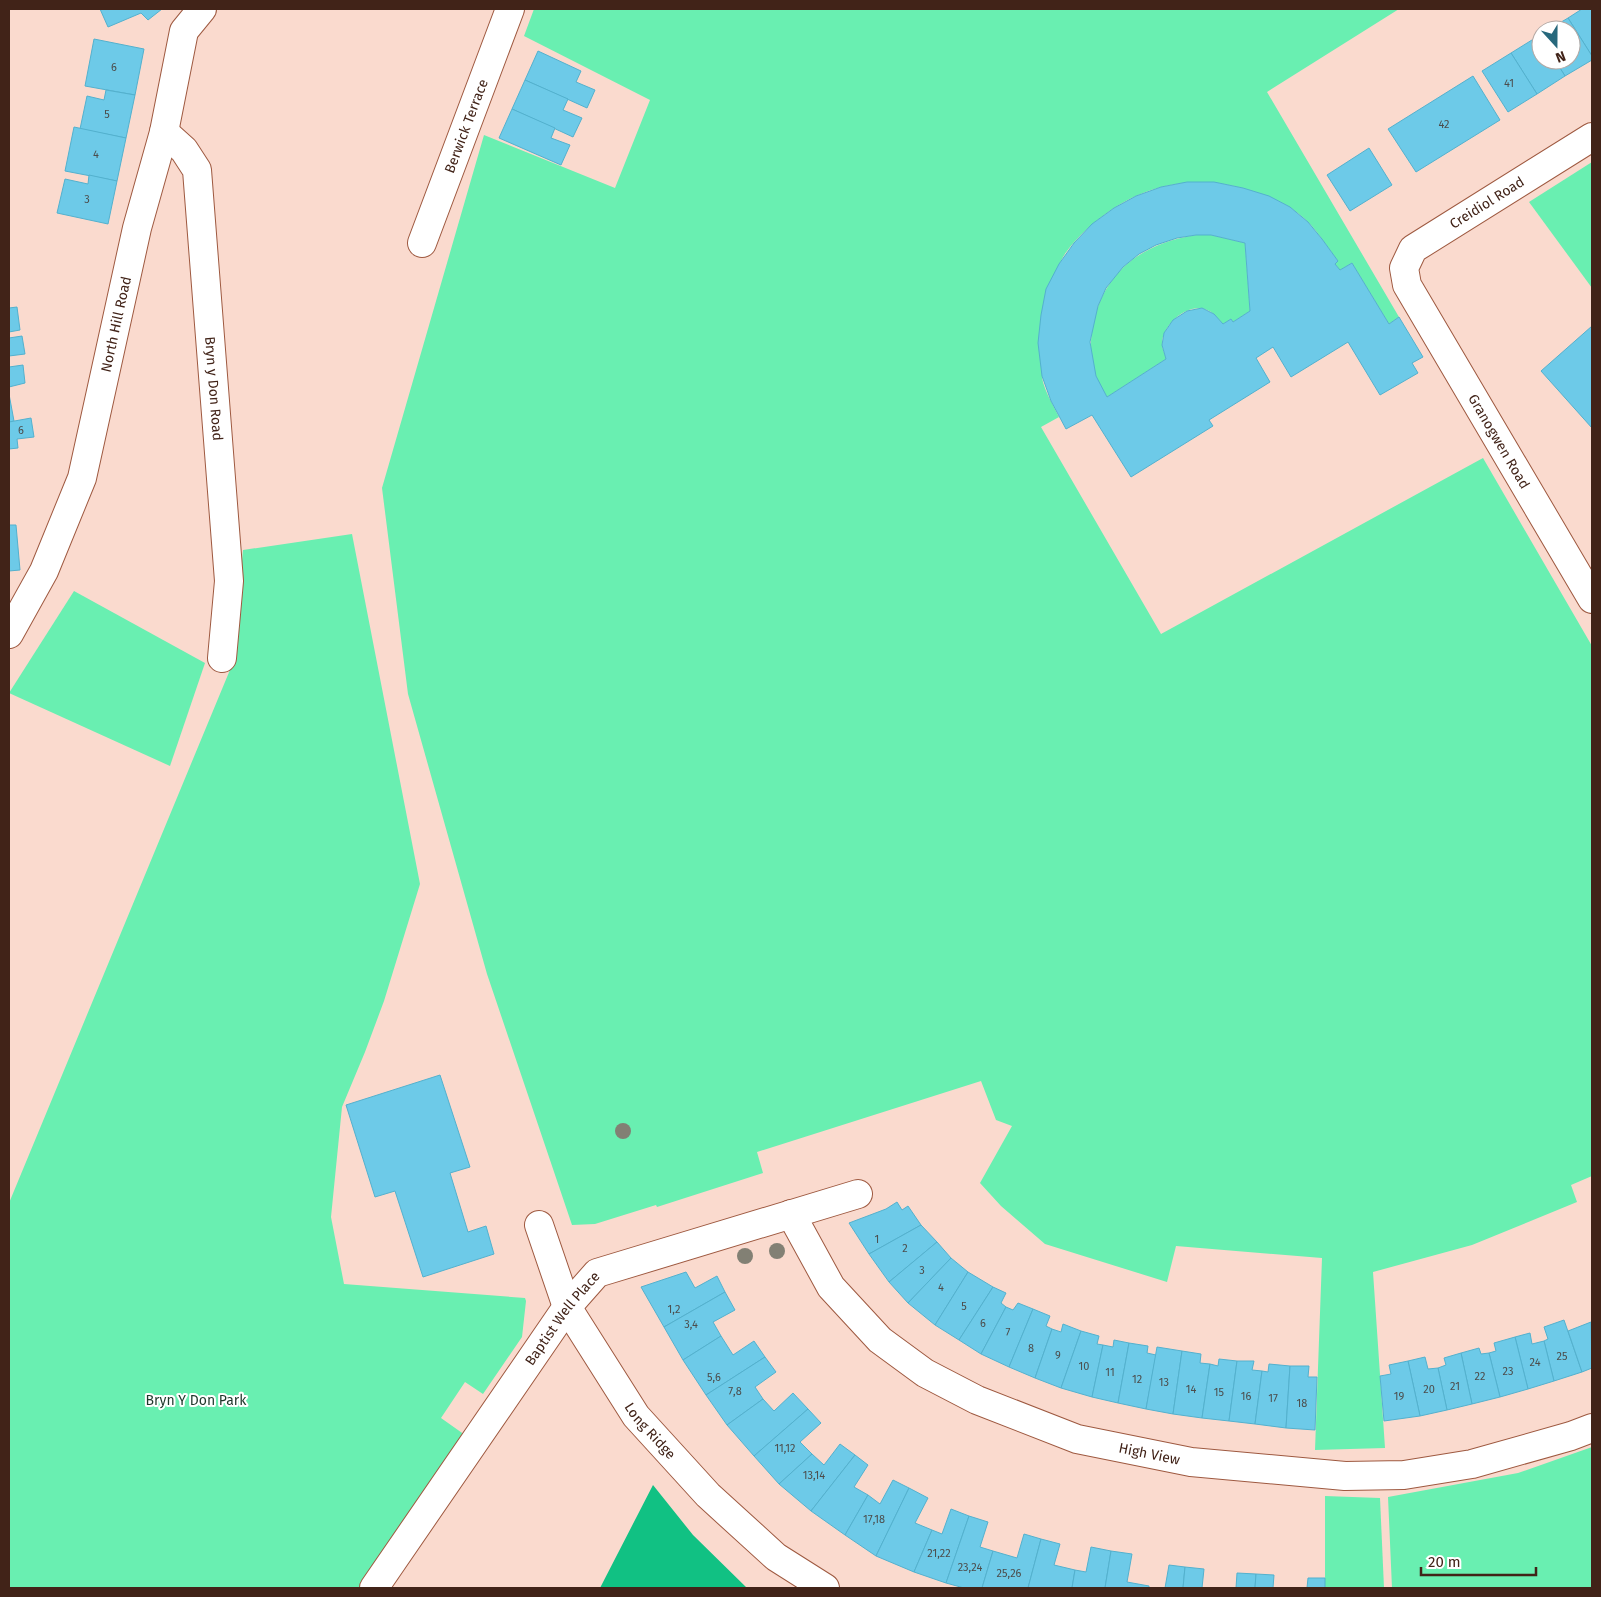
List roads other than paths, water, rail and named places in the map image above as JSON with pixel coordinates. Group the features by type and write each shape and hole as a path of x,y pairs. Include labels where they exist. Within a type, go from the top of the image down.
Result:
{"street":[{"name":"North Hill Road","path":"9,634 44,571 82,478 137,228 164,132 184,30 202,9"},
{"name":"Berwick Terrace","path":"422,243 510,9"},
{"name":"Bryn y Don Road","path":"164,132 184,150 198,170 229,581 222,658"},
{"name":"Creidiol Road","path":"1407,285 1404,268 1413,249 1592,137"},
{"name":"Granogwen Road","path":"1407,285 1588,582"},
{"name":"Baptist Well Place","path":"374,1588 567,1307 597,1273 858,1194"},
{"name":"High View","path":"791,1214 831,1287 880,1340 925,1373 977,1400 1077,1439 1191,1462 1345,1476 1404,1475 1472,1464 1571,1436 1592,1428"},
{"name":"Long Ridge","path":"539,1225 567,1307 636,1416 708,1495 776,1557 826,1588"}],"park label":[{"name":"Bryn Y Don Park","path":"196,1400"}]}
